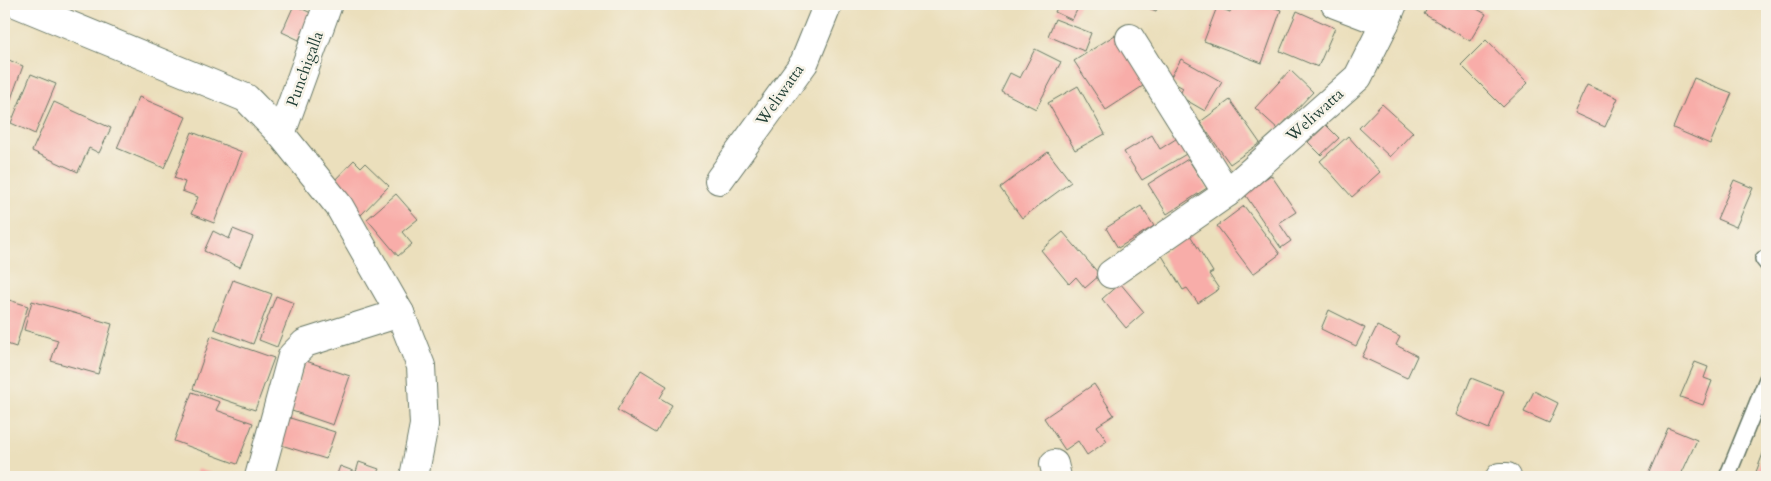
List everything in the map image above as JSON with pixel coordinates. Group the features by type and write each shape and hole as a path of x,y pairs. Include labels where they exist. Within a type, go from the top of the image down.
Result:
{"street":[{"path":"18,4 246,98 282,134 339,206 400,313 421,366 424,425 414,477"},
{"name":"Punchigalla","path":"282,134 328,4"},
{"name":"Weliwatta","path":"719,180 804,64 828,4"},
{"name":"Weliwatta","path":"1111,274 1227,193 1358,77 1389,13 1336,4"},
{"path":"1130,38 1227,193"},
{"path":"266,474 292,356 305,342 400,313"},
{"path":"1500,477 1507,477"}],"lane":[{"path":"1727,477 1767,379"}],"building":[{"path":"1059,4 1080,4 1072,20 1055,12"},
{"path":"1138,4 1159,4 1156,11"},
{"path":"1233,4 1270,4 1269,6 1281,10 1262,63 1204,41 1217,7 1230,12"},
{"path":"1430,4 1468,4 1486,14 1470,41 1424,14"},
{"path":"294,5 311,13 299,40 282,32"},
{"path":"1297,11 1335,28 1318,67 1280,51"},
{"path":"1055,19 1091,33 1084,51 1048,36"},
{"path":"1115,35 1146,84 1106,110 1074,61"},
{"path":"1486,40 1528,83 1503,107 1461,65"},
{"path":"1035,49 1061,62 1036,109 1001,91 1010,73 1020,78"},
{"path":"4,58 23,66 4,118"},
{"path":"1181,59 1222,82 1205,111 1179,96 1183,88 1169,80"},
{"path":"1290,70 1313,92 1278,129 1255,108"},
{"path":"31,74 56,84 35,134 11,123"},
{"path":"1694,78 1732,93 1710,144 1673,128"},
{"path":"1587,85 1618,98 1605,127 1574,113"},
{"path":"1078,86 1105,134 1075,150 1048,103"},
{"path":"139,97 186,117 164,168 117,148"},
{"path":"1230,100 1260,143 1230,164 1200,122"},
{"path":"54,102 111,128 99,153 89,148 78,172 32,151"},
{"path":"1382,104 1413,132 1390,157 1359,128"},
{"path":"1326,125 1339,138 1321,155 1308,142"},
{"path":"192,132 242,152 214,223 191,214 198,197 182,191 185,182 174,178"},
{"path":"1152,135 1160,149 1179,137 1188,153 1142,180 1124,152"},
{"path":"1348,136 1380,172 1352,197 1320,161"},
{"path":"1048,152 1071,182 1022,218 1000,188"},
{"path":"1188,159 1207,188 1167,214 1148,184"},
{"path":"354,160 361,167 365,163 389,186 360,216 332,183"},
{"path":"1271,175 1296,212 1279,223 1291,241 1281,248 1244,193"},
{"path":"1734,180 1753,188 1736,227 1717,219"},
{"path":"396,194 418,219 402,232 412,244 398,256 367,219"},
{"path":"1141,206 1154,226 1118,248 1106,228"},
{"path":"1244,206 1280,254 1253,274 1217,226"},
{"path":"233,229 253,237 240,267 204,251 213,231 229,239"},
{"path":"1063,232 1100,275 1085,288 1076,277 1069,284 1041,250"},
{"path":"1190,235 1213,272 1209,274 1219,289 1198,303 1187,288 1183,290 1161,254"},
{"path":"233,280 272,294 253,344 214,329"},
{"path":"1120,283 1144,312 1126,328 1102,299"},
{"path":"276,296 294,303 277,347 259,340"},
{"path":"6,299 28,306 16,347 4,343 4,308"},
{"path":"32,301 112,324 98,374 51,361 58,340 24,330"},
{"path":"1329,310 1365,328 1356,346 1321,329"},
{"path":"1377,326 1400,337 1396,345 1417,356 1407,378 1362,357"},
{"path":"211,336 274,358 255,410 193,389"},
{"path":"306,361 350,376 333,425 289,410"},
{"path":"1695,362 1708,367 1704,378 1712,381 1703,405 1680,397"},
{"path":"641,370 667,386 660,398 672,405 656,433 617,410"},
{"path":"1471,378 1504,391 1489,429 1456,415"},
{"path":"1094,384 1114,415 1097,426 1107,441 1087,455 1078,441 1065,450 1044,418"},
{"path":"1534,391 1558,403 1549,423 1524,412"},
{"path":"192,392 220,402 216,410 253,423 237,464 174,441"},
{"path":"287,417 335,432 326,459 278,444"},
{"path":"1668,428 1697,440 1680,477 1647,477"},
{"path":"1767,443 1767,477 1756,472"},
{"path":"359,462 379,469 375,477 336,477 340,466 356,472"},
{"path":"198,469 223,477 196,477"}]}
